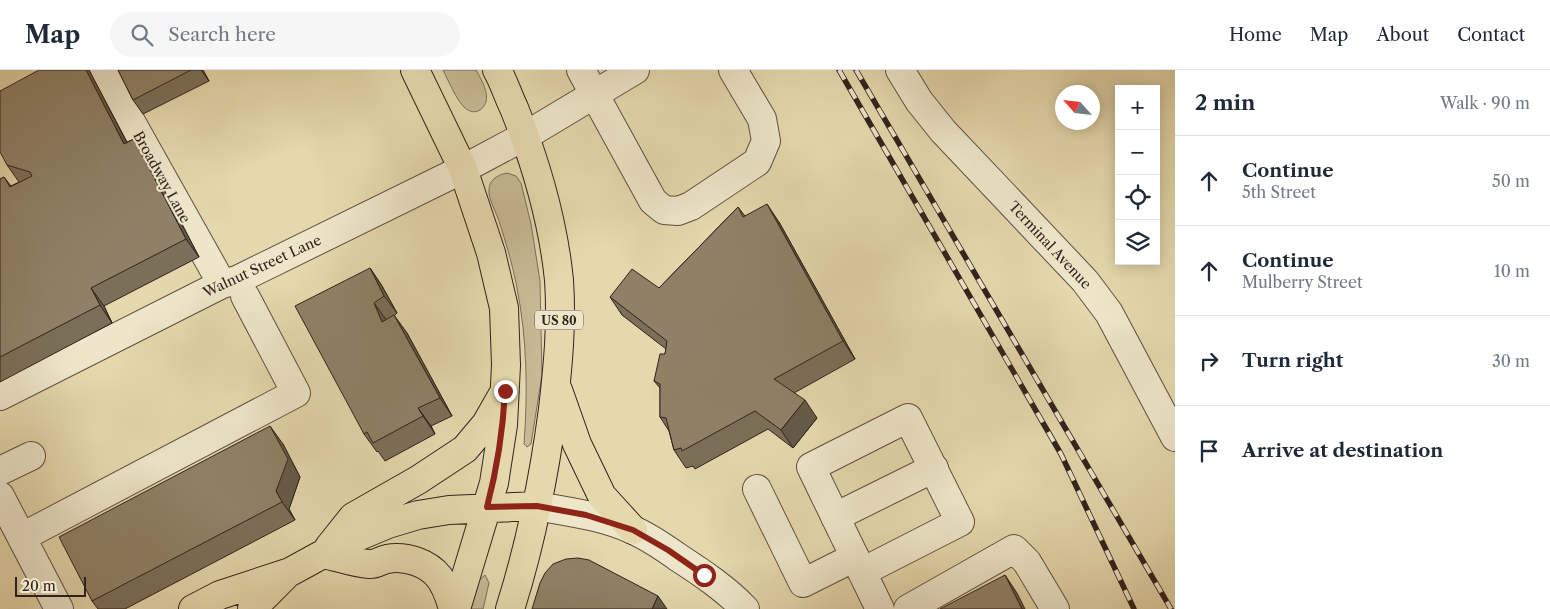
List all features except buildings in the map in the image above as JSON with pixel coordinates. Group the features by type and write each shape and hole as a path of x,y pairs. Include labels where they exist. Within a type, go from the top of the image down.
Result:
{"main road":[{"path":"415,70 463,169 491,253 504,308 505,391 503,425 494,483 455,609"},
{"name":"US 80","path":"497,70 525,136 541,188 553,240 558,273 560,352 547,454 537,506 510,609"},
{"path":"556,384 577,444 602,496 633,530"},
{"path":"324,554 353,517 438,468 465,449 486,424 505,391"},
{"path":"193,609 220,595 290,572 371,530 404,519 449,510 537,506"},
{"path":"324,554 371,565 387,559 402,558 417,562 431,569 439,577 455,609"},
{"path":"252,609 290,572"}],"street":[{"name":"Broadway Lane","path":"22,537 296,393 102,70"},
{"path":"581,70 653,201 664,210 678,211 691,206 757,162 766,141 762,119 733,70"},
{"name":"Walnut Street Lane","path":"0,396 234,290 237,280 463,169 525,136 635,70"},
{"name":"Terminal Avenue","path":"900,70 919,101 943,131 1085,281 1109,313 1175,437"},
{"path":"757,489 803,583 858,564 960,522 908,418 811,466 835,517 858,564 880,609"},
{"path":"0,471 31,456"},
{"path":"835,517 934,468"},
{"path":"0,496 59,609"},
{"path":"537,506 586,515 633,530 668,550 704,575 745,609"},
{"path":"908,609 1014,549 1027,562 1055,609"}],"shaded area":[{"path":"443,70 476,70 486,90 484,106 474,112 465,108 456,96"},
{"path":"507,173 516,176 521,183 531,224 540,281 542,375 531,444 527,447 524,444 526,365 523,326 509,254 489,193 492,181 500,175"},
{"path":"485,575 489,583 483,609 469,609 479,580"}],"railway":[{"path":"839,70 1061,454 1134,609"},
{"path":"856,70 1171,609"}],"route":[{"path":"505,391 503,425 494,483 487,507 537,506 586,515 633,530 668,550 704,575"}]}
